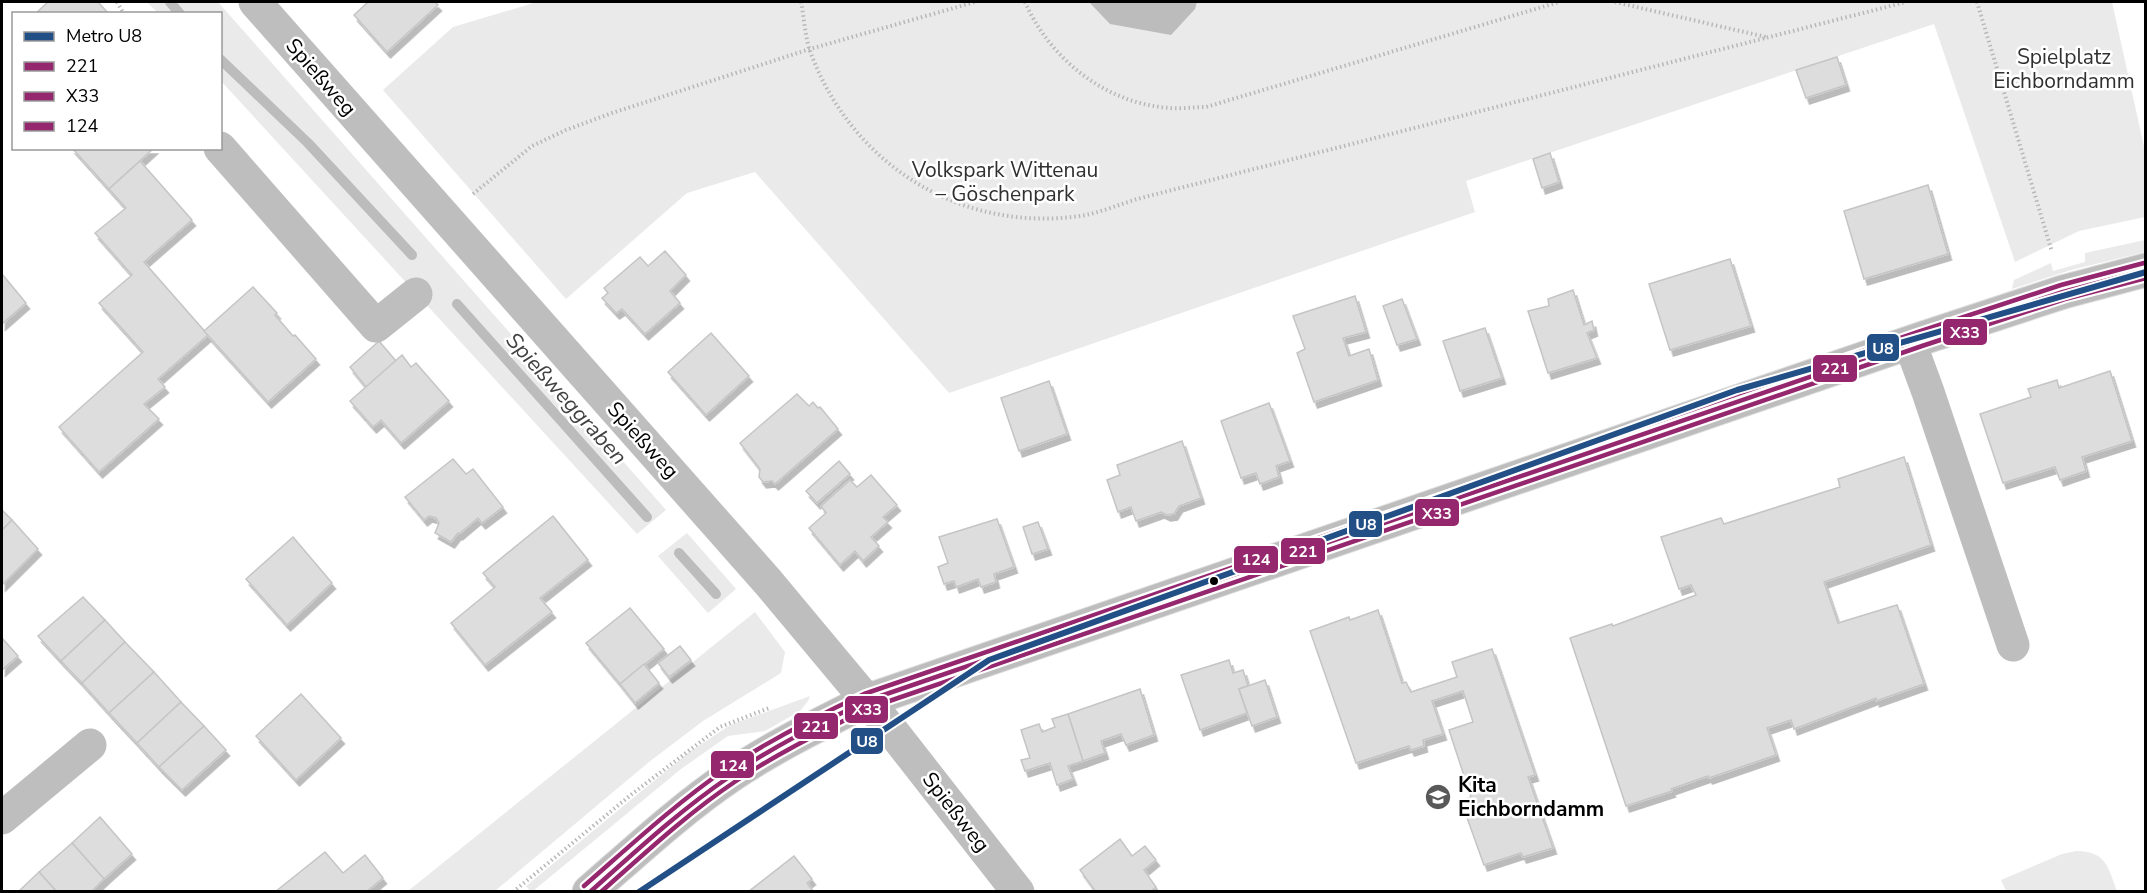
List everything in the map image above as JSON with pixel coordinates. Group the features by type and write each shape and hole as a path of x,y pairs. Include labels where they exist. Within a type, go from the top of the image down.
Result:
{"main road":[{"path":"589,891 730,776 786,741 866,701 1910,343 2063,292 2145,270"}],"street":[{"name":"Spießweg","path":"255,2 444,218 698,501 938,788 1018,891"},
{"path":"222,150 376,326 416,294"},
{"path":"1910,343 2013,645"},
{"path":"2,818 90,746"}],"path":[{"path":"801,2 810,49 827,91 854,131 890,165 925,189 963,206 1022,218 1081,216 1137,199 1906,2"},
{"path":"444,218 532,146 566,130 810,49 975,2"},
{"path":"1025,2 1033,20 1058,55 1092,82 1131,101 1168,108 1206,107 1559,2"},
{"path":"1615,2 1768,37"},
{"path":"1977,2 2052,252"},
{"path":"513,891 632,794 720,727 779,704"}],"green space":[{"path":"147,2 218,2 666,510 637,534 222,82 222,12 157,12"},
{"name":"Volkspark Wittenau – Göschenpark","path":"537,2 2112,2 2145,151 2145,217 2079,231 2015,262 1934,24 1466,181 1475,212 949,393 755,172 687,193 566,299 383,90 453,27"},
{"path":"2145,240 2145,252 2071,270 2012,289 2014,280 2051,263 2053,271 2085,262 2085,253"},
{"path":"687,533 736,589 708,613 658,556"},
{"path":"755,612 785,652 781,673 703,721 649,762 495,891 408,891"},
{"path":"810,696 800,711 765,731 728,736 681,769 533,891 526,886 688,753 730,725"},
{"path":"2076,851 2100,857 2108,868 2117,891 2006,891 2001,880 2062,854"}],"shaded area":[{"path":"1089,2 1197,2 1195,9 1171,35 1110,24"}],"building":[{"path":"48,2 98,2 107,12 37,12"},
{"path":"368,2 435,2 438,5 387,52 354,15"},
{"path":"1837,57 1846,85 1806,98 1796,70"},
{"path":"74,150 152,150 109,189"},
{"path":"1550,153 1559,182 1542,188 1533,159"},
{"path":"140,161 192,220 144,262 208,335 158,379 165,387 144,404 159,419 99,472 59,427 143,352 99,303 132,275 95,233 126,208 109,189"},
{"path":"1928,185 1948,254 1864,279 1844,211"},
{"path":"665,251 686,275 670,291 680,303 645,334 622,309 616,313 602,298 608,293 604,288 640,257 648,266"},
{"path":"1730,259 1751,326 1670,350 1649,284"},
{"path":"2,274 26,303 2,324"},
{"path":"253,287 277,313 275,315 293,336 295,335 316,359 268,402 204,331"},
{"path":"1573,290 1584,325 1592,321 1594,330 1587,333 1597,358 1548,373 1528,311 1549,306 1548,299"},
{"path":"1355,296 1366,332 1343,338 1349,356 1369,349 1378,380 1314,402 1297,353 1305,349 1293,316"},
{"path":"1402,299 1417,339 1397,345 1383,306"},
{"path":"1485,328 1502,378 1460,391 1443,341"},
{"path":"711,333 749,376 706,415 668,372"},
{"path":"379,341 396,361 366,387 350,367"},
{"path":"402,355 411,367 416,363 449,401 401,443 381,420 373,427 350,401"},
{"path":"2110,371 2132,441 2082,457 2086,471 2060,480 2055,467 2003,483 1980,414 2031,397 2028,389 2057,380 2059,388"},
{"path":"1049,381 1067,434 1019,451 1001,398"},
{"path":"797,394 809,406 813,402 818,408 820,407 838,429 775,484 772,481 763,482 759,477 760,469 740,443"},
{"path":"1269,403 1290,461 1276,466 1279,477 1260,484 1256,473 1241,478 1221,421"},
{"path":"1182,441 1201,498 1179,506 1174,514 1167,515 1161,512 1136,521 1131,507 1118,512 1107,480 1120,475 1117,465"},
{"path":"1904,457 1931,545 1824,582 1838,623 1897,605 1924,684 1876,701 1876,698 1794,729 1791,720 1767,728 1776,755 1709,778 1708,776 1626,806 1570,638 1612,624 1613,626 1696,595 1691,585 1679,589 1661,537 1721,518 1724,524 1840,487 1838,479"},
{"path":"453,459 466,474 473,469 503,507 482,523 478,518 458,533 451,542 435,533 439,523 436,518 429,516 424,520 405,497"},
{"path":"839,461 850,474 817,503 806,491"},
{"path":"871,475 897,505 883,517 888,522 871,537 879,546 863,561 855,551 840,565 809,528 826,513 821,506 850,480 857,487"},
{"path":"2,510 12,520 2,530"},
{"path":"553,516 588,560 540,598 552,612 485,665 451,623 495,587 483,573"},
{"path":"997,519 1014,567 994,574 996,582 981,587 978,579 956,587 954,581 944,584 938,567 948,563 939,537"},
{"path":"12,520 38,549 2,585 2,530"},
{"path":"1038,522 1048,549 1032,554 1023,527"},
{"path":"293,537 332,583 287,625 246,579"},
{"path":"83,597 105,620 61,661 38,636"},
{"path":"630,608 664,649 620,684 586,643"},
{"path":"1378,610 1402,683 1406,682 1411,692 1457,677 1452,662 1492,649 1535,775 1528,777 1553,848 1523,857 1521,853 1484,865 1461,801 1471,797 1449,730 1473,722 1463,691 1432,701 1443,734 1423,740 1424,746 1411,750 1409,746 1356,763 1310,631 1349,617 1350,620"},
{"path":"105,620 125,642 82,683 61,661"},
{"path":"2,638 18,656 2,670"},
{"path":"125,642 154,672 109,713 82,683"},
{"path":"680,646 691,660 669,677 658,663"},
{"path":"1229,660 1233,673 1243,670 1248,686 1239,689 1247,713 1200,730 1181,675"},
{"path":"644,664 659,683 635,703 620,684"},
{"path":"154,672 181,702 137,743 109,713"},
{"path":"1265,680 1277,717 1252,726 1239,689"},
{"path":"1140,689 1154,735 1126,745 1121,734 1101,741 1105,753 1083,761 1068,714"},
{"path":"301,694 341,738 296,780 256,736"},
{"path":"181,702 204,726 159,767 137,743"},
{"path":"1068,714 1083,761 1068,766 1073,779 1057,785 1050,763 1025,771 1021,760 1030,758 1021,730 1039,724 1042,732 1055,727 1052,719"},
{"path":"204,726 226,750 182,790 159,767"},
{"path":"100,817 132,854 104,879 72,843"},
{"path":"1120,839 1132,856 1145,846 1156,860 1144,870 1156,887 1150,892 1096,892 1080,870"},
{"path":"72,843 104,879 91,892 57,892 39,872"},
{"path":"325,852 343,873 365,855 383,878 366,892 275,892"},
{"path":"794,856 812,879 807,883 814,892 748,892"},
{"path":"39,872 57,892 18,892"}],"waterway":[{"name":"Spießweggraben","path":"170,2 178,12"},
{"name":"Spießweggraben","path":"222,61 308,143 412,255"},
{"name":"Spießweggraben","path":"457,304 647,517"},
{"name":"Spießweggraben","path":"679,553 716,594"}],"metro line":[{"name":"U8","path":"639,892 989,660 1737,390 2146,272"}],"transit line":[{"name":"124","path":"584,886 707,782 760,748 864,694 1918,332 2061,285 2144,263"},
{"name":"221","path":"590,892 675,818 729,777 813,727 866,701 1920,339 2063,292 2146,270"},
{"name":"X33","path":"601,892 650,848 718,793 785,752 869,708 1922,346 2065,299 2146,278"}],"place":[{"name":"Kita Eichborndamm","path":"1438,797"}],"park label":[{"name":"Spielplatz Eichborndamm","path":"2064,69"}]}
